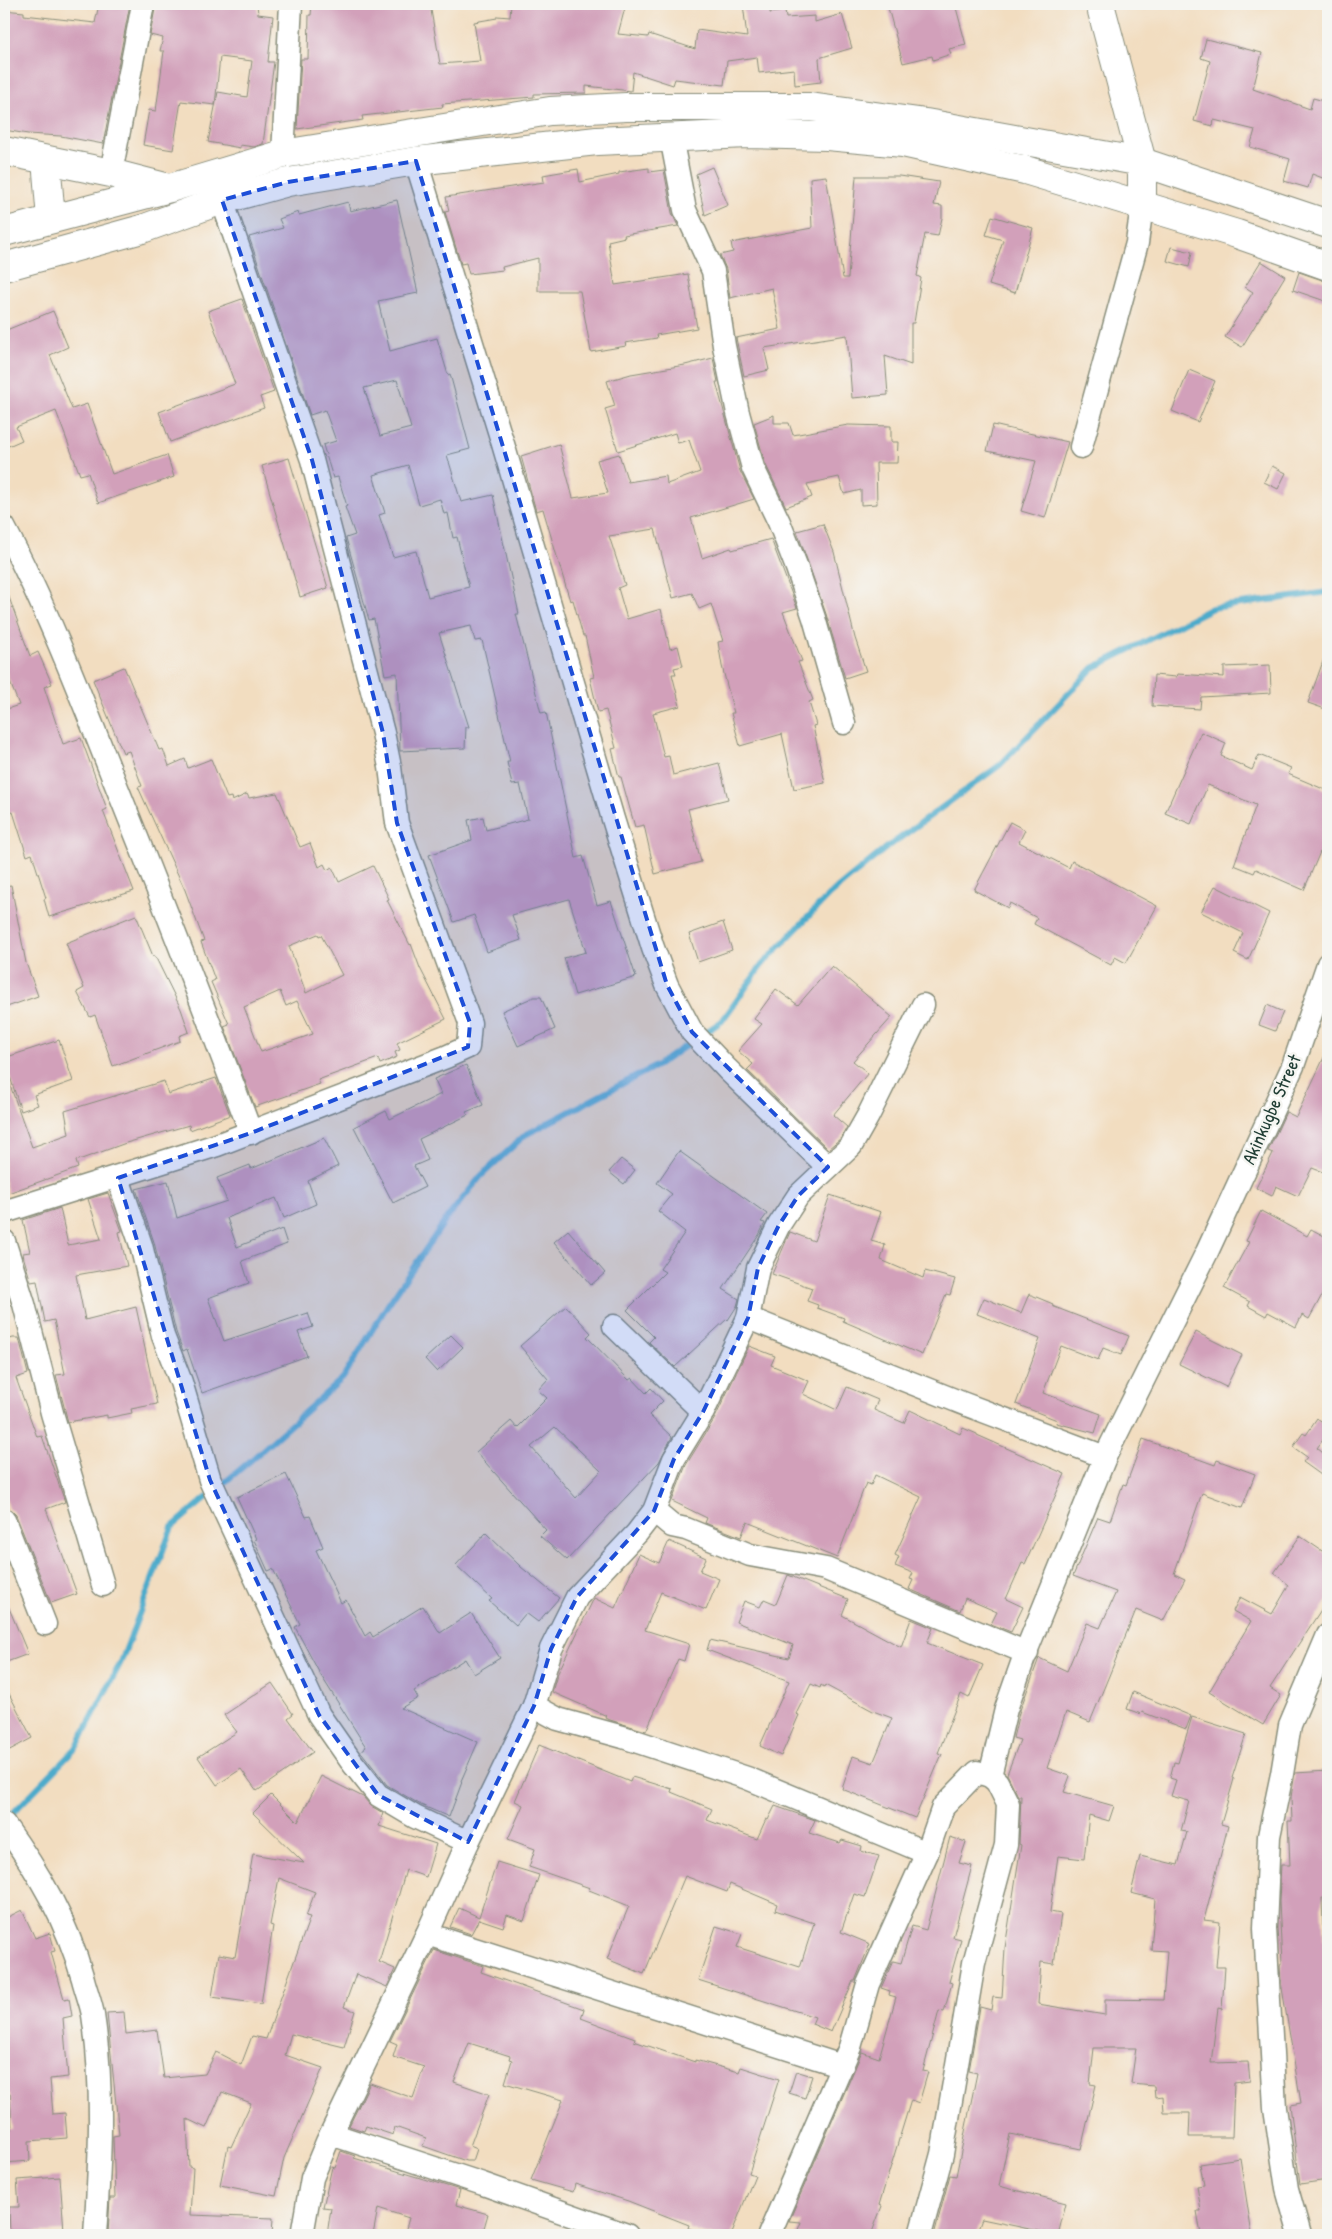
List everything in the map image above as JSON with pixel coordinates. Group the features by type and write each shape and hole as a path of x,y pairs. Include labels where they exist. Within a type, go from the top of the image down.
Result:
{"main road":[{"path":"1100,4 1142,162 1142,205"},
{"path":"4,232 170,188 284,154 550,111 626,107 810,106 926,123 1142,162 1328,224"},
{"path":"4,267 142,229 222,200 288,182 416,161 597,141 757,134 827,136 903,143 1025,170 1237,234 1328,266"},
{"path":"4,150 170,188"},
{"path":"46,160 51,219"}],"street":[{"path":"111,173 143,4"},
{"path":"284,154 291,4"},
{"path":"671,137 685,210 713,271 738,413 753,468 779,522 797,568 844,723"},
{"path":"416,161 504,444 545,590 653,948 667,985 692,1032 727,1070 828,1167"},
{"path":"4,1212 118,1178 250,1133 468,1047 470,1023 397,823 390,767 383,733 312,460 222,200"},
{"path":"1081,447 1137,243 1142,205"},
{"path":"4,527 33,582 98,738 188,964 250,1133"},
{"name":"Akinkugbe Street","path":"990,1776 1006,1709 1027,1649 1105,1457 1207,1252 1293,1066 1328,964"},
{"path":"302,2235 312,2178 331,2134 427,1934 468,1842 534,1706 551,1648 577,1597 637,1534 654,1511 674,1459 703,1412 748,1318 758,1268 779,1225 798,1196 851,1146 923,1005"},
{"path":"118,1178 141,1245 164,1336 181,1382 210,1480 319,1715 350,1761 378,1795 415,1817 468,1842"},
{"path":"4,1241 24,1304 52,1412 103,1585"},
{"path":"748,1318 962,1403 1105,1457"},
{"path":"614,1326 703,1412"},
{"path":"654,1511 672,1526 686,1529 750,1555 826,1569 1027,1653"},
{"path":"4,1520 45,1624"},
{"path":"1300,2235 1287,2189 1275,2108 1265,1928 1269,1836 1290,1725 1328,1635"},
{"path":"534,1706 558,1719 623,1737 747,1778 928,1853"},
{"path":"769,2235 850,2047 868,1984 928,1853 943,1807 977,1772 990,1776 997,1782 1008,1804 1006,1845 974,1963 942,2154 920,2235"},
{"path":"4,1824 44,1883 59,1911 74,1949 93,2014 100,2099 100,2162 95,2235"},
{"path":"427,1934 842,2066"},
{"path":"331,2134 483,2184 627,2235"}],"highlighted area":[{"path":"416,161 667,985 692,1032 828,1167 798,1196 779,1225 758,1268 748,1318 703,1412 674,1459 654,1511 577,1597 551,1649 534,1706 468,1842 378,1795 319,1715 210,1480 118,1178 251,1133 468,1047 470,1023 397,823 383,733 312,460 222,200 288,182"}],"building":[{"path":"99,4 130,4 103,144 61,136 4,130 4,10 24,12 24,15 95,23"},
{"path":"156,4 257,4 258,14 273,16 268,62 274,62 263,144 254,147 240,145 240,148 208,142 218,92 247,97 252,61 220,57 215,105 181,101 173,150 143,145 149,110 156,111 164,51 160,51 163,38 150,35"},
{"path":"312,4 430,4 440,64 480,61 474,22 497,18 497,16 510,17 511,4 626,4 618,34 648,37 649,34 695,49 697,30 747,37 743,4 770,4 770,13 785,11 786,18 815,16 815,22 842,14 852,48 819,58 821,82 795,85 794,69 759,73 757,57 727,61 724,85 675,79 673,85 633,72 631,91 586,86 586,93 534,94 534,97 442,104 443,107 362,116 363,120 297,129 301,59 308,59 309,15 311,15"},
{"path":"887,4 955,4 966,45 949,49 951,54 933,60 932,56 903,63"},
{"path":"1206,39 1262,53 1253,89 1310,109 1313,98 1328,102 1328,180 1312,174 1308,188 1284,181 1290,159 1250,147 1255,130 1214,120 1213,126 1194,121 1210,61 1201,58"},
{"path":"712,167 728,205 705,215 696,174"},
{"path":"649,168 649,172 664,170 672,213 678,226 624,235 625,237 608,241 615,285 688,274 697,328 656,335 657,338 625,343 626,346 591,352 580,291 538,291 538,258 502,267 503,270 469,274 466,263 461,264 445,212 449,211 446,197 544,182 543,175 578,169 580,182 619,174 619,172"},
{"path":"826,176 843,278 848,278 856,176 899,176 939,182 934,205 942,206 942,218 938,236 925,234 917,276 921,278 914,323 911,323 911,365 885,356 888,395 852,398 847,335 764,348 769,370 744,376 736,338 780,329 772,288 730,298 726,269 720,255 733,252 731,243 812,228 810,178"},
{"path":"397,200 418,293 378,301 390,351 437,338 448,375 450,374 470,449 447,455 461,502 493,495 519,614 516,614 541,713 546,712 576,858 583,856 597,905 611,901 636,977 575,995 564,958 586,952 569,899 512,915 521,940 487,952 474,915 454,922 429,855 472,840 468,820 483,817 486,830 528,819 520,784 512,785 507,762 510,762 482,640 475,641 471,626 439,633 469,727 466,727 465,748 400,751 397,673 385,675 374,619 369,620 346,538 355,535 345,507 347,506 338,477 333,478 323,445 336,441 325,410 310,415 249,237 283,228 279,219 298,212 299,215 348,202 350,211","holes":["397,380 411,428 380,436 364,388","408,465 419,505 440,499 444,514 448,513 453,538 457,537 469,587 428,597 416,551 393,557 379,515 385,513 373,475"]},
{"path":"992,216 1033,228 1015,293 989,285 1003,240 986,235"},
{"path":"1171,247 1192,252 1189,267 1167,261"},
{"path":"1261,261 1285,276 1242,347 1225,337 1253,292 1245,287"},
{"path":"1299,272 1328,282 1328,302 1293,290"},
{"path":"242,299 274,392 260,397 264,408 170,442 159,412 235,384 208,311"},
{"path":"53,311 68,347 50,355 72,409 87,404 112,474 167,455 174,477 98,503 88,473 80,475 56,411 16,427 22,440 4,448 4,331"},
{"path":"713,358 718,382 716,382 740,471 754,499 691,518 702,558 731,548 732,550 771,539 797,608 783,612 802,661 798,662 813,700 809,702 816,725 813,726 825,783 794,789 782,734 740,746 731,713 734,713 718,642 723,641 711,604 699,609 692,593 673,598 655,529 609,536 625,585 618,588 627,619 661,609 670,649 678,646 683,666 674,668 676,674 672,674 680,706 653,713 664,757 669,756 673,775 719,763 728,799 688,809 701,862 655,874 644,825 635,827 621,777 619,777 612,749 616,748 606,710 598,712 590,678 594,677 585,636 583,636 573,600 570,601 543,509 536,511 521,456 559,444 573,498 608,493 597,460 619,454 628,482 666,476 667,484 700,472 689,440 678,443 675,433 618,451 605,409 615,406 607,381 631,374 685,365"},
{"path":"1189,370 1215,381 1198,422 1172,411"},
{"path":"774,415 774,423 789,423 793,435 848,425 891,426 891,442 898,442 897,463 876,463 877,504 861,505 861,490 844,494 839,477 807,484 812,497 786,507 765,463 754,423"},
{"path":"993,425 1068,442 1045,518 1021,511 1036,461 987,451"},
{"path":"289,458 328,588 300,597 262,466"},
{"path":"1272,466 1286,473 1278,489 1264,482"},
{"path":"823,524 834,552 855,638 866,671 845,678 826,614 797,531"},
{"path":"4,589 6,589 30,656 38,652 52,684 44,687 63,744 81,738 107,809 103,811 134,891 49,917 44,899 46,898 32,854 27,856 13,812 4,815 4,710 19,705 4,667"},
{"path":"1326,653 1328,653 1328,710 1308,703"},
{"path":"1270,665 1271,693 1201,697 1200,709 1152,706 1154,675 1176,677 1177,674 1224,677 1224,667"},
{"path":"124,667 159,750 163,749 169,766 185,759 188,768 211,759 227,798 231,797 232,801 247,794 249,798 277,793 300,847 310,843 319,867 324,864 327,870 332,867 339,882 373,866 389,899 387,900 411,944 420,968 446,1019 397,1043 400,1050 395,1052 397,1057 380,1064 378,1058 318,1080 320,1084 255,1107 224,1026 229,1024 211,982 215,980 201,942 204,941 185,890 138,787 142,786 129,751 123,753 93,680","holes":["318,934 319,936 321,935 342,975 306,993 289,946","280,991 286,1006 297,1001 313,1034 261,1052 244,1007"]},
{"path":"1201,732 1226,743 1221,756 1252,770 1259,755 1291,768 1288,774 1328,791 1328,856 1320,852 1304,890 1256,869 1254,873 1234,865 1256,805 1208,785 1191,824 1165,813"},
{"path":"1010,822 1025,830 1019,842 1069,868 1072,861 1157,906 1126,963 1115,957 1111,965 1034,924 1037,918 1010,903 1008,908 974,890"},
{"path":"11,885 26,963 38,996 4,1008 4,886"},
{"path":"1215,886 1269,913 1248,960 1234,953 1243,933 1201,912"},
{"path":"136,915 153,956 155,956 181,1009 189,1032 179,1036 180,1041 113,1066 95,1015 90,1017 77,992 84,988 66,943"},
{"path":"723,922 732,950 698,962 689,934"},
{"path":"832,966 892,1017 853,1061 868,1073 833,1115 847,1127 841,1138 828,1149 747,1070 753,1064 738,1051 762,1024 754,1019 776,989 798,1005"},
{"path":"534,997 541,997 555,1029 518,1046 502,1011"},
{"path":"1267,1005 1283,1012 1275,1031 1259,1025"},
{"path":"59,1040 73,1081 34,1095 38,1105 21,1111 4,1058"},
{"path":"1328,1049 1328,1174 1312,1168 1298,1196 1276,1186 1272,1196 1256,1188 1273,1153 1268,1151 1286,1112 1296,1117"},
{"path":"466,1065 483,1105 466,1112 468,1115 419,1139 428,1160 414,1166 425,1187 393,1203 354,1127 386,1111 390,1119 441,1094 434,1079"},
{"path":"4,1074 6,1074 32,1147 69,1134 65,1111 164,1081 168,1094 216,1078 230,1115 190,1130 189,1125 126,1143 76,1161 78,1168 8,1193 4,1179"},
{"path":"324,1138 338,1166 308,1181 316,1204 284,1218 276,1198 227,1218 237,1247 282,1229 287,1244 242,1261 249,1283 208,1298 224,1341 308,1313 313,1327 298,1332 307,1356 202,1393 187,1349 183,1351 176,1332 154,1242 136,1189 168,1181 177,1218 227,1201 217,1178 250,1165 251,1169"},
{"path":"679,1151 767,1214 761,1222 765,1223 759,1235 723,1289 739,1299 737,1306 728,1320 675,1367 649,1342 654,1337 627,1310 665,1272 660,1269 685,1232 658,1211 672,1194 657,1183"},
{"path":"621,1159 635,1170 624,1184 609,1172"},
{"path":"108,1193 122,1231 119,1232 127,1266 76,1275 85,1320 136,1307 157,1404 131,1409 132,1413 107,1418 107,1415 68,1422 56,1375 65,1374 54,1320 45,1322 37,1281 31,1282 23,1253 30,1252 23,1220 60,1208 68,1245 101,1239 88,1199"},
{"path":"830,1195 881,1212 871,1241 885,1245 881,1260 923,1278 925,1271 955,1279 950,1295 946,1294 922,1355 843,1321 844,1318 817,1308 818,1305 807,1301 812,1288 772,1274 790,1232 814,1241"},
{"path":"1261,1211 1307,1236 1311,1229 1328,1238 1328,1284 1309,1319 1302,1315 1296,1327 1268,1312 1266,1316 1248,1306 1250,1302 1224,1288 1249,1242 1246,1241"},
{"path":"568,1230 605,1273 591,1285 554,1242"},
{"path":"1029,1294 1053,1304 1052,1306 1129,1336 1121,1355 1103,1348 1098,1360 1061,1346 1043,1393 1101,1414 1095,1433 1056,1423 1057,1420 1016,1404 1040,1339 977,1314 984,1298 1021,1313"},
{"path":"566,1306 591,1333 587,1337 629,1380 632,1378 646,1393 651,1388 663,1401 649,1415 672,1437 659,1462 567,1560 540,1536 546,1530 476,1452 511,1421 517,1428 547,1398 538,1390 548,1379 520,1346","holes":["555,1427 601,1471 576,1498 531,1447"]},
{"path":"1196,1332 1242,1355 1226,1387 1179,1364"},
{"path":"451,1335 463,1347 437,1372 425,1359"},
{"path":"19,1338 28,1374 16,1378 37,1437 42,1436 65,1502 46,1509 77,1594 51,1603 16,1515 9,1508 4,1492 4,1341"},
{"path":"749,1346 775,1356 771,1365 809,1381 803,1394 837,1410 847,1387 878,1400 874,1410 904,1423 910,1410 960,1434 963,1428 1065,1474 1025,1564 1022,1563 1006,1599 1023,1607 1011,1632 991,1624 997,1612 965,1598 960,1611 909,1589 913,1580 910,1579 913,1573 895,1566 899,1557 895,1555 921,1497 875,1475 871,1485 866,1483 837,1558 747,1522 741,1537 705,1523 707,1518 672,1501 686,1465 715,1418"},
{"path":"1317,1419 1328,1427 1328,1433 1317,1448 1328,1457 1328,1480 1303,1462 1307,1457 1293,1447 1303,1433 1306,1435"},
{"path":"1143,1439 1215,1465 1217,1460 1255,1474 1242,1508 1202,1493 1174,1574 1185,1579 1163,1621 1136,1610 1090,1722 1066,1712 1047,1768 1070,1776 1064,1792 1114,1806 1109,1821 1089,1815 1084,1859 1058,1856 1050,1912 1061,1914 1054,1964 1041,1962 1038,2004 1105,2015 1105,1999 1163,2000 1167,1951 1151,1950 1155,1899 1131,1893 1140,1856 1178,1865 1187,1832 1181,1831 1189,1801 1171,1796 1176,1780 1170,1778 1174,1762 1178,1763 1192,1717 1246,1734 1232,1778 1234,1779 1221,1824 1228,1826 1204,1920 1220,1922 1216,1967 1225,1967 1222,2009 1218,2008 1211,2063 1248,2062 1250,2081 1234,2083 1232,2137 1189,2137 1190,2113 1164,2113 1163,2096 1155,2097 1154,2086 1131,2084 1136,2048 1094,2048 1090,2084 1096,2085 1081,2149 1010,2134 999,2186 1066,2203 1058,2235 982,2219 976,2235 934,2235 950,2175 956,2176 977,2073 969,2071 980,2007 991,2010 993,1997 1002,1998 1005,1948 1021,1845 1019,1844 1021,1796 1018,1796 1007,1774 1020,1740 1013,1738 1019,1713 1039,1658 1067,1671 1087,1623 1100,1628 1116,1592 1073,1576 1098,1517 1110,1521 1123,1484 1126,1485"},
{"path":"286,1474 306,1517 310,1516 323,1547 316,1550 341,1603 346,1600 365,1636 370,1632 373,1637 423,1606 440,1633 471,1613 500,1658 474,1674 465,1659 414,1691 418,1698 401,1708 478,1742 461,1781 449,1817 421,1805 387,1785 360,1752 366,1747 320,1674 295,1627 300,1624 273,1569 268,1571 237,1497"},
{"path":"486,1533 521,1567 559,1598 538,1622 526,1613 516,1625 489,1601 492,1599 456,1565"},
{"path":"1300,1536 1328,1555 1328,1599 1270,1688 1281,1695 1263,1725 1209,1692 1251,1621 1233,1611 1240,1597 1272,1614 1289,1585 1274,1573"},
{"path":"669,1541 706,1558 700,1571 719,1579 706,1610 661,1592 645,1630 689,1644 684,1661 678,1659 646,1731 610,1720 606,1718 607,1716 552,1692 557,1675 594,1598 615,1608 639,1554 659,1563"},
{"path":"788,1575 848,1599 842,1615 901,1647 911,1619 933,1628 927,1643 983,1665 969,1698 961,1694 938,1753 942,1754 915,1818 842,1789 853,1756 873,1763 892,1718 873,1711 825,1685 824,1687 821,1685 820,1688 811,1684 796,1714 799,1715 781,1756 760,1746 789,1681 707,1650 710,1640 789,1658 793,1645 736,1622 744,1601 760,1607 764,1599 776,1604"},
{"path":"4,1596 28,1654 4,1663"},
{"path":"272,1683 293,1714 288,1718 313,1752 257,1791 241,1769 217,1785 198,1757 237,1732 224,1715"},
{"path":"4,1684 32,1738 4,1753"},
{"path":"1133,1692 1191,1716 1186,1729 1142,1712 1141,1714 1127,1709"},
{"path":"539,1745 630,1782 632,1777 672,1789 671,1792 712,1809 707,1820 757,1839 766,1819 768,1820 775,1806 815,1820 809,1833 840,1843 842,1840 862,1846 861,1851 879,1856 865,1897 854,1894 841,1932 870,1944 831,2032 812,2024 815,2017 698,1980 716,1926 742,1934 737,1947 800,1967 814,1923 775,1910 777,1904 730,1884 727,1892 685,1876 644,1974 607,1959 629,1906 589,1890 590,1888 529,1867 535,1849 508,1839 523,1805 515,1801"},
{"path":"1328,1771 1328,1898 1322,1898 1324,1957 1328,1956 1328,2180 1300,2184 1290,2105 1301,2103 1281,1982 1279,1901 1281,1865 1290,1865 1288,1821 1292,1821 1291,1797 1295,1773"},
{"path":"321,1776 363,1797 371,1806 383,1813 379,1826 436,1844 426,1877 406,1870 379,1962 395,1969 387,1987 356,1974 344,2007 355,2011 344,2047 291,2034 285,2055 323,2068 284,2158 276,2196 220,2185 228,2146 231,2147 251,2103 222,2092 206,2128 187,2119 189,2167 193,2168 190,2215 273,2218 272,2235 108,2235 110,2198 115,2198 113,2136 119,2135 107,2013 124,2012 126,2034 157,2030 164,2078 205,2074 216,2052 241,2065 252,2036 266,2039 310,1917 306,1916 315,1892 279,1878 270,1925 273,1926 261,2004 212,1997 219,1954 235,1957 253,1854 304,1863 253,1813 271,1795 298,1822"},
{"path":"950,1837 966,1842 959,1863 972,1866 953,1937 961,1939 949,1982 952,1983 944,2012 939,2011 923,2071 928,2072 919,2103 911,2100 879,2205 882,2206 871,2235 796,2235 801,2222 789,2221 862,2052 879,2058 896,1997 889,1995 890,1991 881,1988 893,1961 901,1963 912,1926 926,1930"},
{"path":"497,1862 539,1875 524,1921 507,1915 503,1927 479,1919 471,1934 450,1927 459,1908 479,1917"},
{"path":"22,1910 35,1938 50,1933 55,1951 51,1952 64,1999 69,1998 72,2016 63,2018 68,2077 50,2079 53,2114 65,2113 67,2138 29,2141 30,2161 4,2163 4,2129 12,2129 10,2094 4,2094 4,1919"},
{"path":"434,1950 483,1966 481,1972 584,2009 581,2018 635,2038 634,2041 695,2062 695,2060 739,2072 741,2067 779,2079 749,2173 755,2175 731,2235 707,2235 688,2228 689,2225 628,2201 575,2184 573,2192 531,2180 563,2100 505,2083 512,2060 509,2059 510,2056 469,2043 454,2082 489,2094 470,2146 477,2149 473,2161 466,2161 423,2146 426,2138 395,2127 393,2135 366,2126 364,2131 349,2126 370,2083 413,2098 424,2067 393,2057 397,2044 390,2041"},
{"path":"796,2071 812,2076 805,2098 789,2093"},
{"path":"341,2151 355,2156 354,2158 460,2190 456,2205 488,2214 482,2235 419,2235 405,2232 409,2218 378,2208 373,2235 327,2235 331,2208 323,2207 332,2167 335,2168"},
{"path":"1240,2158 1252,2235 1201,2235 1197,2211 1201,2211 1197,2186 1204,2185 1200,2164"},
{"path":"60,2177 64,2231 10,2233 9,2207 19,2207 17,2180"}],"waterway":[{"path":"5,1821 76,1748 121,1662 172,1527 343,1378 387,1306 447,1218 481,1176 525,1135 658,1065 722,1021 762,965 829,895 885,849 1000,765 1093,668 1212,608 1328,592"}]}
